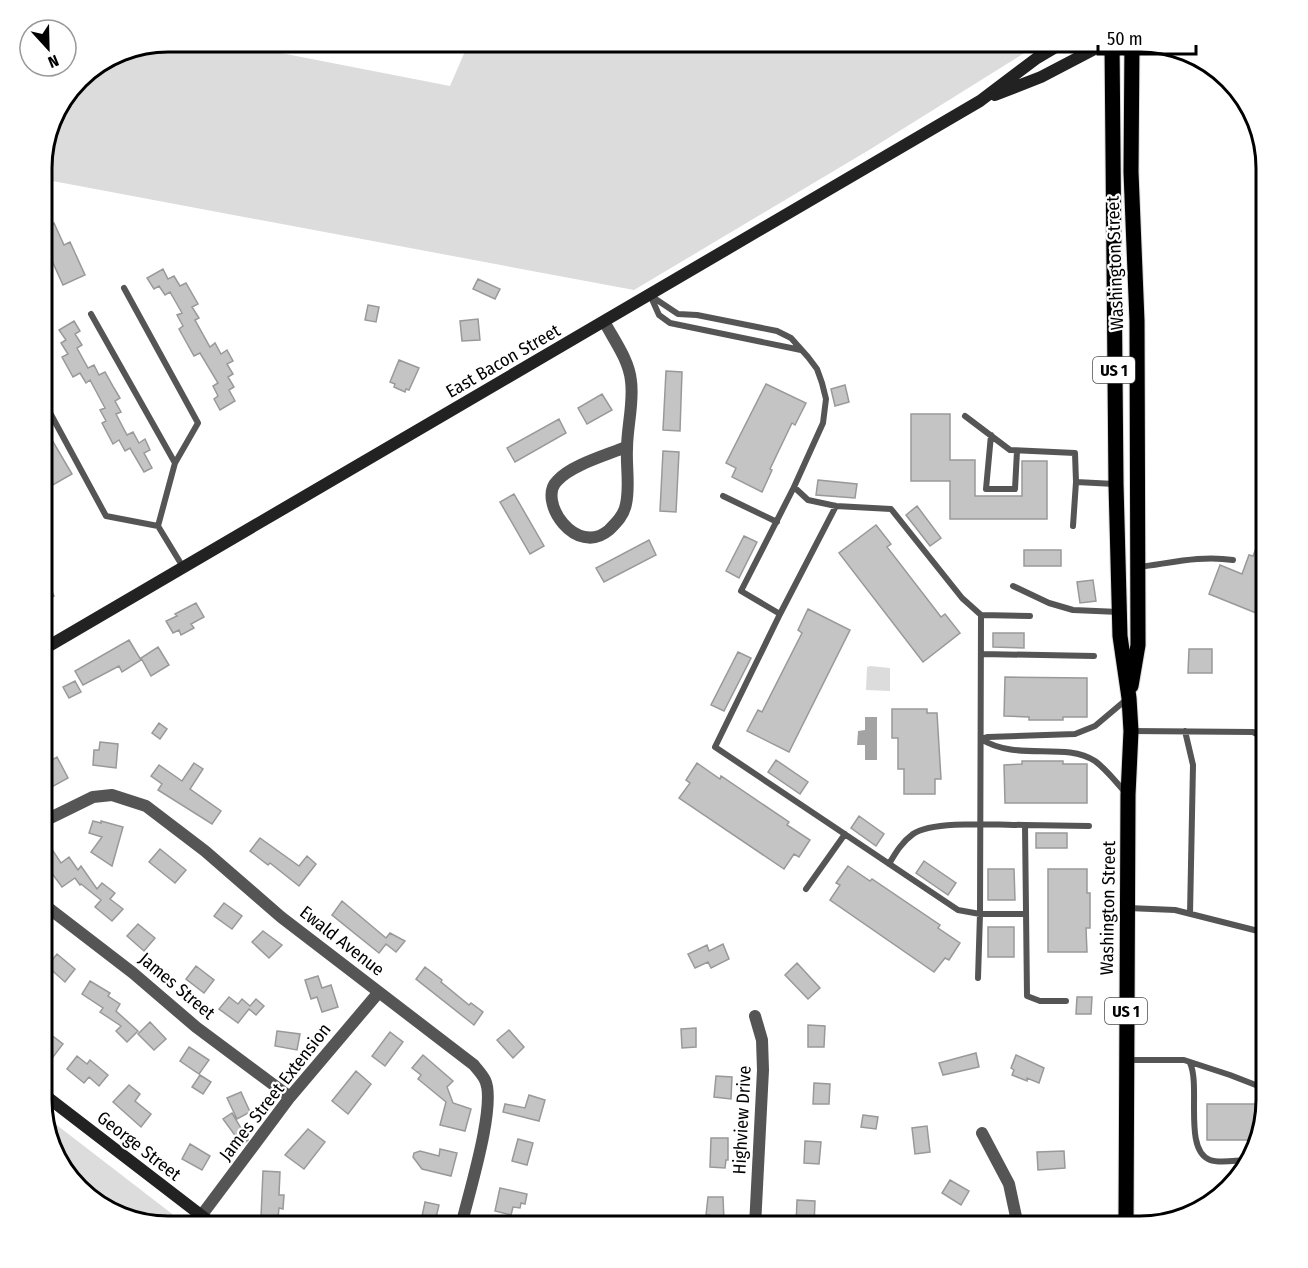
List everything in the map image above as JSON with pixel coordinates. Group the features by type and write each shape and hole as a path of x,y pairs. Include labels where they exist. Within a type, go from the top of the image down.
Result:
{"main road":[{"name":"East Bacon Street","path":"52,644 605,323 980,101 1046,53"},
{"name":"East Bacon Street","path":"980,101 1041,77 1088,53"},
{"name":"Washington Street","path":"1110,53 1120,636 1129,698 1131,731 1128,795 1126,1216"},
{"name":"Washington Street","path":"1129,698 1138,645 1137,321 1131,172 1132,53"},
{"name":"George Street","path":"52,1101 201,1216"}],"street":[{"path":"605,323 625,361 631,379 626,447 626,504 619,521 604,534 588,538 570,532 560,519 551,498 555,482 568,472 626,447"},
{"name":"Ewald Avenue","path":"52,817 93,797 112,795 146,806 205,851 281,917 474,1065 485,1081 488,1100 485,1123 463,1216"},
{"name":"James Street","path":"52,911 134,973 196,1026 290,1097"},
{"name":"James Street Extension","path":"201,1216 290,1097 378,992"},
{"name":"Highview Drive","path":"755,1016 762,1040 763,1070 756,1216"},
{"path":"982,1133 1009,1184 1016,1216"}],"lane":[{"path":"124,288 198,423 176,463 158,526 183,567"},
{"path":"651,296 659,315 670,322 801,350"},
{"path":"651,296 678,314 697,315 777,331 791,338 817,369 826,399 823,423 777,522 741,591 780,614"},
{"path":"91,314 176,463"},
{"path":"965,416 1011,450 1075,453 1076,482 1072,526"},
{"path":"53,418 106,516 158,526"},
{"path":"991,435 986,489 1015,489 1017,450"},
{"path":"1076,482 1116,484"},
{"path":"794,487 808,500 836,506 891,509 962,598 981,615 1030,616"},
{"path":"723,496 777,522"},
{"path":"836,506 715,747 958,910 980,914 1026,914"},
{"path":"1138,568 1197,557 1233,560"},
{"path":"1013,585 1049,603 1073,610 1120,612"},
{"path":"978,978 981,615"},
{"path":"982,654 1094,656"},
{"path":"981,739 1075,734 1095,726 1129,698"},
{"path":"1131,731 1256,734"},
{"path":"1185,731 1193,765 1190,914"},
{"path":"981,739 1006,750 1073,753 1095,761 1128,795"},
{"path":"889,864 900,845 914,833 927,828 980,825 1089,826"},
{"path":"1025,825 1027,996 1040,1001 1066,1001"},
{"path":"807,889 845,834"},
{"path":"1127,908 1175,910 1256,930"},
{"path":"1126,1060 1185,1060 1256,1085"},
{"path":"1191,1063 1195,1078 1195,1140 1202,1153 1212,1161 1238,1160"}],"shaded area":[{"path":"276,52 450,86 465,52 1025,53 869,150 634,290 53,181 53,154 56,139 64,117 72,104 92,81 117,64 154,53"},
{"path":"867,667 890,668 890,691 866,690"},
{"path":"865,717 877,717 877,760 865,760 865,745 857,745 858,731 865,730"},
{"path":"56,1124 175,1216 146,1213 124,1207 98,1191 81,1176 64,1151"}],"building":[{"path":"53,224 64,245 70,242 85,275 63,285 53,263"},
{"path":"163,269 168,279 174,276 180,286 186,283 198,304 192,307 199,318 195,320 210,347 215,343 221,354 227,350 233,361 227,364 233,374 228,377 234,387 229,390 235,401 220,410 214,399 218,396 213,386 218,383 200,353 194,356 179,329 183,326 177,315 182,313 170,292 165,295 159,286 154,289 147,278"},
{"path":"478,279 500,289 495,299 473,289"},
{"path":"368,305 379,307 376,322 365,320"},
{"path":"478,319 480,340 462,341 460,321"},
{"path":"74,321 80,331 75,334 82,345 77,348 88,368 94,365 99,375 105,372 120,398 115,401 121,412 116,414 127,435 133,432 139,443 145,439 150,450 144,453 152,468 144,472 130,448 125,451 119,440 113,444 102,423 106,421 100,410 105,408 90,380 86,383 80,373 73,377 62,357 68,354 61,343 66,340 59,330"},
{"path":"399,360 419,368 409,390 406,389 405,392 394,387 395,384 390,382"},
{"path":"666,371 682,372 680,431 663,430"},
{"path":"766,384 806,403 795,425 792,423 770,469 772,470 762,492 732,477 736,468 726,463"},
{"path":"845,385 849,402 835,406 831,389"},
{"path":"602,394 612,410 587,424 578,408"},
{"path":"911,414 950,414 950,460 975,460 975,496 1022,496 1022,461 1047,461 1047,519 950,519 950,481 911,481"},
{"path":"559,419 566,433 515,462 507,448"},
{"path":"53,441 72,474 53,485"},
{"path":"663,451 679,452 676,512 660,511"},
{"path":"818,480 857,484 855,498 816,495"},
{"path":"514,494 544,546 530,554 500,502"},
{"path":"917,506 941,538 930,546 906,515"},
{"path":"876,525 891,544 887,547 941,617 945,614 960,633 923,662 839,553"},
{"path":"744,536 757,542 739,578 726,571"},
{"path":"649,540 656,555 604,582 596,568"},
{"path":"1256,549 1256,613 1209,594 1220,565 1242,574 1249,555 1253,556"},
{"path":"1024,550 1061,550 1061,566 1024,566"},
{"path":"1093,580 1096,601 1080,603 1077,582"},
{"path":"196,603 204,617 191,624 194,628 181,635 179,630 173,633 166,621"},
{"path":"808,609 850,630 789,752 747,731 758,710 762,712 802,633 798,630"},
{"path":"993,633 1024,633 1024,648 993,647"},
{"path":"129,640 141,660 122,672 119,666 83,685 75,671"},
{"path":"158,647 169,665 151,676 141,658"},
{"path":"1189,649 1212,649 1212,673 1188,673"},
{"path":"738,652 751,658 724,711 711,705"},
{"path":"1005,677 1087,678 1087,717 1029,720 1029,717 1004,716"},
{"path":"75,681 81,692 69,698 63,687"},
{"path":"892,709 927,709 927,713 937,713 941,779 935,779 935,794 904,794 904,769 898,769 898,738 892,738"},
{"path":"159,723 167,729 160,739 152,733"},
{"path":"100,742 118,744 116,768 93,765 94,750 99,750"},
{"path":"57,757 68,778 52,787 52,760"},
{"path":"776,760 808,782 800,794 768,772"},
{"path":"1022,761 1063,761 1063,764 1087,764 1087,803 1005,803 1004,765 1022,764"},
{"path":"194,763 203,769 190,789 221,811 212,824 158,790 162,784 151,776 159,765 182,781"},
{"path":"697,763 720,779 721,776 789,822 787,825 810,840 799,857 794,854 784,869 679,798 690,783 686,780"},
{"path":"859,816 884,834 876,846 851,828"},
{"path":"93,821 123,827 112,866 91,852 102,837 89,833"},
{"path":"1036,833 1067,833 1067,848 1036,848"},
{"path":"260,838 299,866 307,856 316,864 299,886 270,863 268,865 250,851"},
{"path":"160,849 186,870 175,883 149,862"},
{"path":"52,850 61,863 69,857 78,870 81,866 97,889 102,883 115,893 110,899 123,909 112,921 95,907 101,900 80,885 75,878 62,887 52,874"},
{"path":"924,861 956,883 948,895 916,873"},
{"path":"848,866 870,881 872,879 940,925 938,928 960,943 949,960 945,958 934,972 830,900 840,885 836,883"},
{"path":"988,869 1014,869 1015,900 988,900"},
{"path":"1048,869 1087,869 1090,928 1086,928 1087,952 1048,952"},
{"path":"342,901 386,938 390,933 405,941 396,952 386,944 379,953 332,915"},
{"path":"224,903 242,916 232,929 214,916"},
{"path":"138,924 155,938 144,951 127,936"},
{"path":"988,927 1014,927 1014,957 988,957"},
{"path":"263,931 282,945 269,958 252,942"},
{"path":"723,944 729,959 711,968 708,962 695,968 688,954 707,945 709,951"},
{"path":"57,954 75,969 65,982 52,971 52,960"},
{"path":"797,963 820,988 808,999 785,975"},
{"path":"196,966 214,980 204,993 186,979"},
{"path":"425,967 469,1005 471,1003 483,1012 474,1025 416,979"},
{"path":"318,976 322,988 331,985 338,1007 322,1012 317,997 311,999 305,980"},
{"path":"90,981 110,993 108,996 120,1004 116,1011 138,1031 127,1042 116,1031 121,1026 100,1012 103,1008 82,994"},
{"path":"229,997 238,1004 242,999 250,1006 256,999 264,1006 256,1015 249,1009 238,1023 219,1009"},
{"path":"1077,997 1092,997 1091,1014 1076,1014"},
{"path":"150,1022 166,1039 154,1050 138,1034"},
{"path":"808,1025 825,1026 824,1047 808,1047"},
{"path":"696,1028 696,1047 682,1048 681,1029"},
{"path":"509,1030 524,1047 513,1058 497,1040"},
{"path":"277,1031 300,1034 297,1050 275,1046"},
{"path":"390,1032 403,1042 385,1066 372,1056"},
{"path":"52,1036 63,1044 52,1056"},
{"path":"189,1047 209,1060 199,1074 180,1061"},
{"path":"976,1053 979,1067 943,1075 939,1063"},
{"path":"423,1055 453,1081 447,1087 453,1103 471,1109 465,1131 440,1125 446,1102 418,1079 421,1075 412,1068"},
{"path":"1016,1055 1044,1068 1039,1083 1012,1075 1014,1070 1011,1068"},
{"path":"77,1056 87,1064 90,1060 108,1075 99,1086 89,1077 84,1083 67,1069"},
{"path":"356,1071 371,1084 348,1114 332,1101"},
{"path":"200,1075 211,1082 203,1094 192,1087"},
{"path":"716,1076 732,1077 731,1099 714,1097"},
{"path":"814,1083 830,1084 829,1104 813,1104"},
{"path":"129,1085 140,1094 135,1101 151,1114 141,1127 113,1102"},
{"path":"241,1092 250,1112 237,1119 227,1098"},
{"path":"529,1095 545,1100 539,1121 503,1112 505,1104 525,1108"},
{"path":"1207,1104 1255,1104 1248,1140 1207,1140"},
{"path":"232,1113 248,1140 242,1145 223,1119"},
{"path":"863,1115 878,1117 876,1129 861,1127"},
{"path":"927,1126 930,1152 915,1154 912,1128"},
{"path":"308,1129 325,1142 304,1169 285,1155"},
{"path":"711,1138 728,1138 728,1160 726,1160 725,1168 710,1167"},
{"path":"518,1139 533,1143 527,1165 512,1161"},
{"path":"805,1141 821,1142 819,1164 804,1163"},
{"path":"190,1144 210,1156 202,1170 182,1159"},
{"path":"440,1149 457,1153 451,1176 422,1169 413,1157 414,1153 420,1151 439,1156"},
{"path":"1064,1151 1065,1168 1038,1170 1037,1152"},
{"path":"263,1171 280,1172 279,1195 284,1195 283,1209 279,1208 278,1216 261,1216"},
{"path":"950,1180 969,1191 961,1205 942,1193"},
{"path":"500,1188 527,1194 525,1204 521,1203 520,1208 513,1207 511,1215 495,1211"},
{"path":"708,1197 723,1197 724,1216 706,1215"},
{"path":"797,1200 815,1201 814,1216 796,1216"},
{"path":"425,1202 439,1205 436,1216 422,1216"}]}
